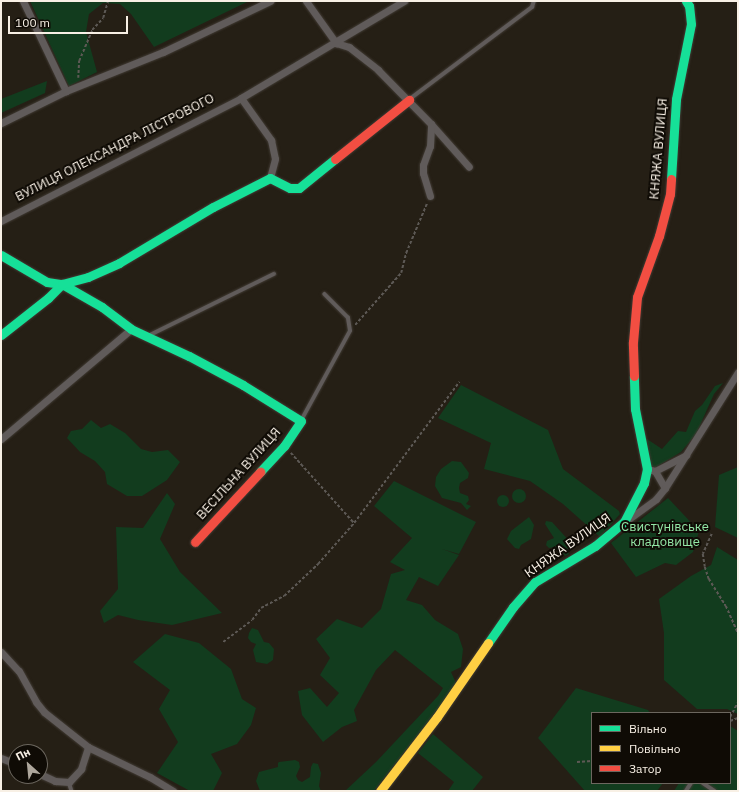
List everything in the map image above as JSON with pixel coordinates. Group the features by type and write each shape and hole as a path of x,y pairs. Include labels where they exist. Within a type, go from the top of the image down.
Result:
{"street":[{"path":"23,1 66,92"},
{"path":"1,123 66,92 163,52 270,1"},
{"path":"306,1 336,43 349,47 378,70 409,100 469,167"},
{"name":"ВУЛИЦЯ ОЛЕКСАНДРА ЛІСТРОВОГО","path":"1,221 241,98 336,43 404,1"},
{"name":"КНЯЖА ВУЛИЦЯ","path":"380,791 437,717 513,607 536,582 595,546 624,522 636,502 651,470 635,409 633,342 637,297 659,236 670,194 676,99 683,71 691,24 689,6 686,1"},
{"path":"1,335 48,298 62,284 88,277 119,263 213,207 270,178 275,159 271,140 241,98"},
{"path":"270,178 290,188 299,188 409,100"},
{"path":"430,196 422,173 422,165 430,146 431,124"},
{"path":"1,255 47,282 62,284 102,307 131,329 243,385 300,422"},
{"path":"1,439 131,329"},
{"path":"624,522 656,499 665,488 713,409 738,372"},
{"name":"ВЕСІЛЬНА ВУЛИЦЯ","path":"195,542 284,446 300,422"},
{"path":"665,488 651,470 686,455"},
{"path":"1,652 20,671 36,702 44,712 88,747 150,777 173,791"},
{"path":"48,778 55,781 70,782 81,769 88,747"}],"lane":[{"path":"409,100 532,7 534,1"},
{"path":"147,336 274,274"},
{"path":"300,422 350,331 348,318 325,295"},
{"path":"70,782 72,791"},
{"path":"704,784 715,791"}],"path":[{"path":"78,87 80,61 92,30 103,18 108,1"},
{"path":"350,331 401,273 406,253 430,196"},
{"path":"223,642 252,620 261,608 284,596 318,564 354,523 459,382"},
{"path":"284,446 354,523"},
{"path":"712,534 703,554 705,566 709,579 726,606 738,633"},
{"path":"731,714 738,702"},
{"path":"577,762 591,761"}],"green space":[{"path":"30,1 249,1 154,47 131,14 120,4 103,3 89,14 86,32 97,72 69,86"},
{"path":"47,81 45,93 1,113 1,99"},
{"path":"723,383 714,394 696,434 681,452 656,467 651,466 644,437 662,449 678,431 686,432 695,411 702,405 715,386"},
{"path":"461,385 548,430 563,469 619,511 620,514 600,537 563,504 530,481 484,469 491,443 438,418"},
{"path":"91,420 101,428 110,424 125,433 141,449 152,452 168,450 180,462 167,480 142,496 127,496 107,484 105,472 95,461 80,452 67,438 71,431 82,429"},
{"path":"452,461 461,462 469,473 468,478 460,483 459,488 460,493 468,496 469,500 466,504 471,506 467,510 461,503 442,498 435,486 436,477 441,469"},
{"path":"738,467 738,538 715,527 719,475"},
{"path":"394,481 476,522 459,554 442,549 459,555 438,586 419,577 406,600 422,605 435,620 458,634 463,649 461,667 451,672 456,683 449,695 374,791 345,791 376,762 438,696 443,688 395,650 376,670 354,710 357,721 342,727 323,742 302,715 298,691 310,688 327,707 339,693 320,675 330,658 316,639 337,619 362,628 381,609 391,574 405,570 390,562 412,538 374,506"},
{"path":"516,489 522,489 526,493 526,499 522,503 516,503 512,499 512,493"},
{"path":"167,493 175,504 160,539 180,572 222,613 172,625 138,620 118,615 104,623 100,611 118,589 116,527 143,528"},
{"path":"501,495 505,495 509,501 505,507 501,507 497,503 497,499"},
{"name":"Свистунівське кладовище","path":"668,498 699,531 693,552 676,565 665,563 636,577 611,543"},
{"path":"529,517 534,525 531,539 521,545 519,549 515,548 507,539 511,531"},
{"path":"546,521 552,522 572,544 571,548 566,549 569,554 565,556 559,546 549,548 546,545 547,541 554,538 545,524"},
{"path":"717,547 738,560 738,714 727,709 697,709 664,680 664,633 659,599 691,576 711,565"},
{"path":"252,628 258,630 264,642 269,643 274,649 273,660 267,664 256,662 253,650 256,644 251,642 248,638"},
{"path":"165,634 199,643 231,669 242,699 256,708 251,725 237,744 211,754 222,773 213,791 190,791 157,773 178,742 159,709 170,690 133,662"},
{"path":"576,688 648,710 649,712 591,712 591,784 662,784 657,791 585,791 538,738"},
{"path":"731,727 738,731 738,791 674,791 678,784 731,784"},
{"path":"433,734 483,777 472,791 448,791 454,782 418,753"},
{"path":"295,760 299,762 300,767 296,776 298,780 302,782 310,777 313,763 318,764 321,773 319,786 321,791 260,791 256,781 259,772 278,767 279,762"}],"traffic: fast":[{"path":"671,179 676,99 691,24 689,6 686,1"},
{"path":"1,335 48,298 62,284 88,277 119,263 213,207 270,178 290,188 299,188 335,159"},
{"path":"1,255 47,282 62,284 102,307 131,329 189,356 243,385 301,421 284,446 260,472"},
{"path":"488,643 513,607 535,582 595,546 624,522 644,483 647,469 635,409 634,376"}],"traffic: slow":[{"path":"380,791 437,717 488,643"}],"traffic: jam":[{"path":"335,159 409,100"},
{"path":"634,376 633,342 637,297 659,236 670,194 671,179"},
{"path":"195,542 260,472"}]}
